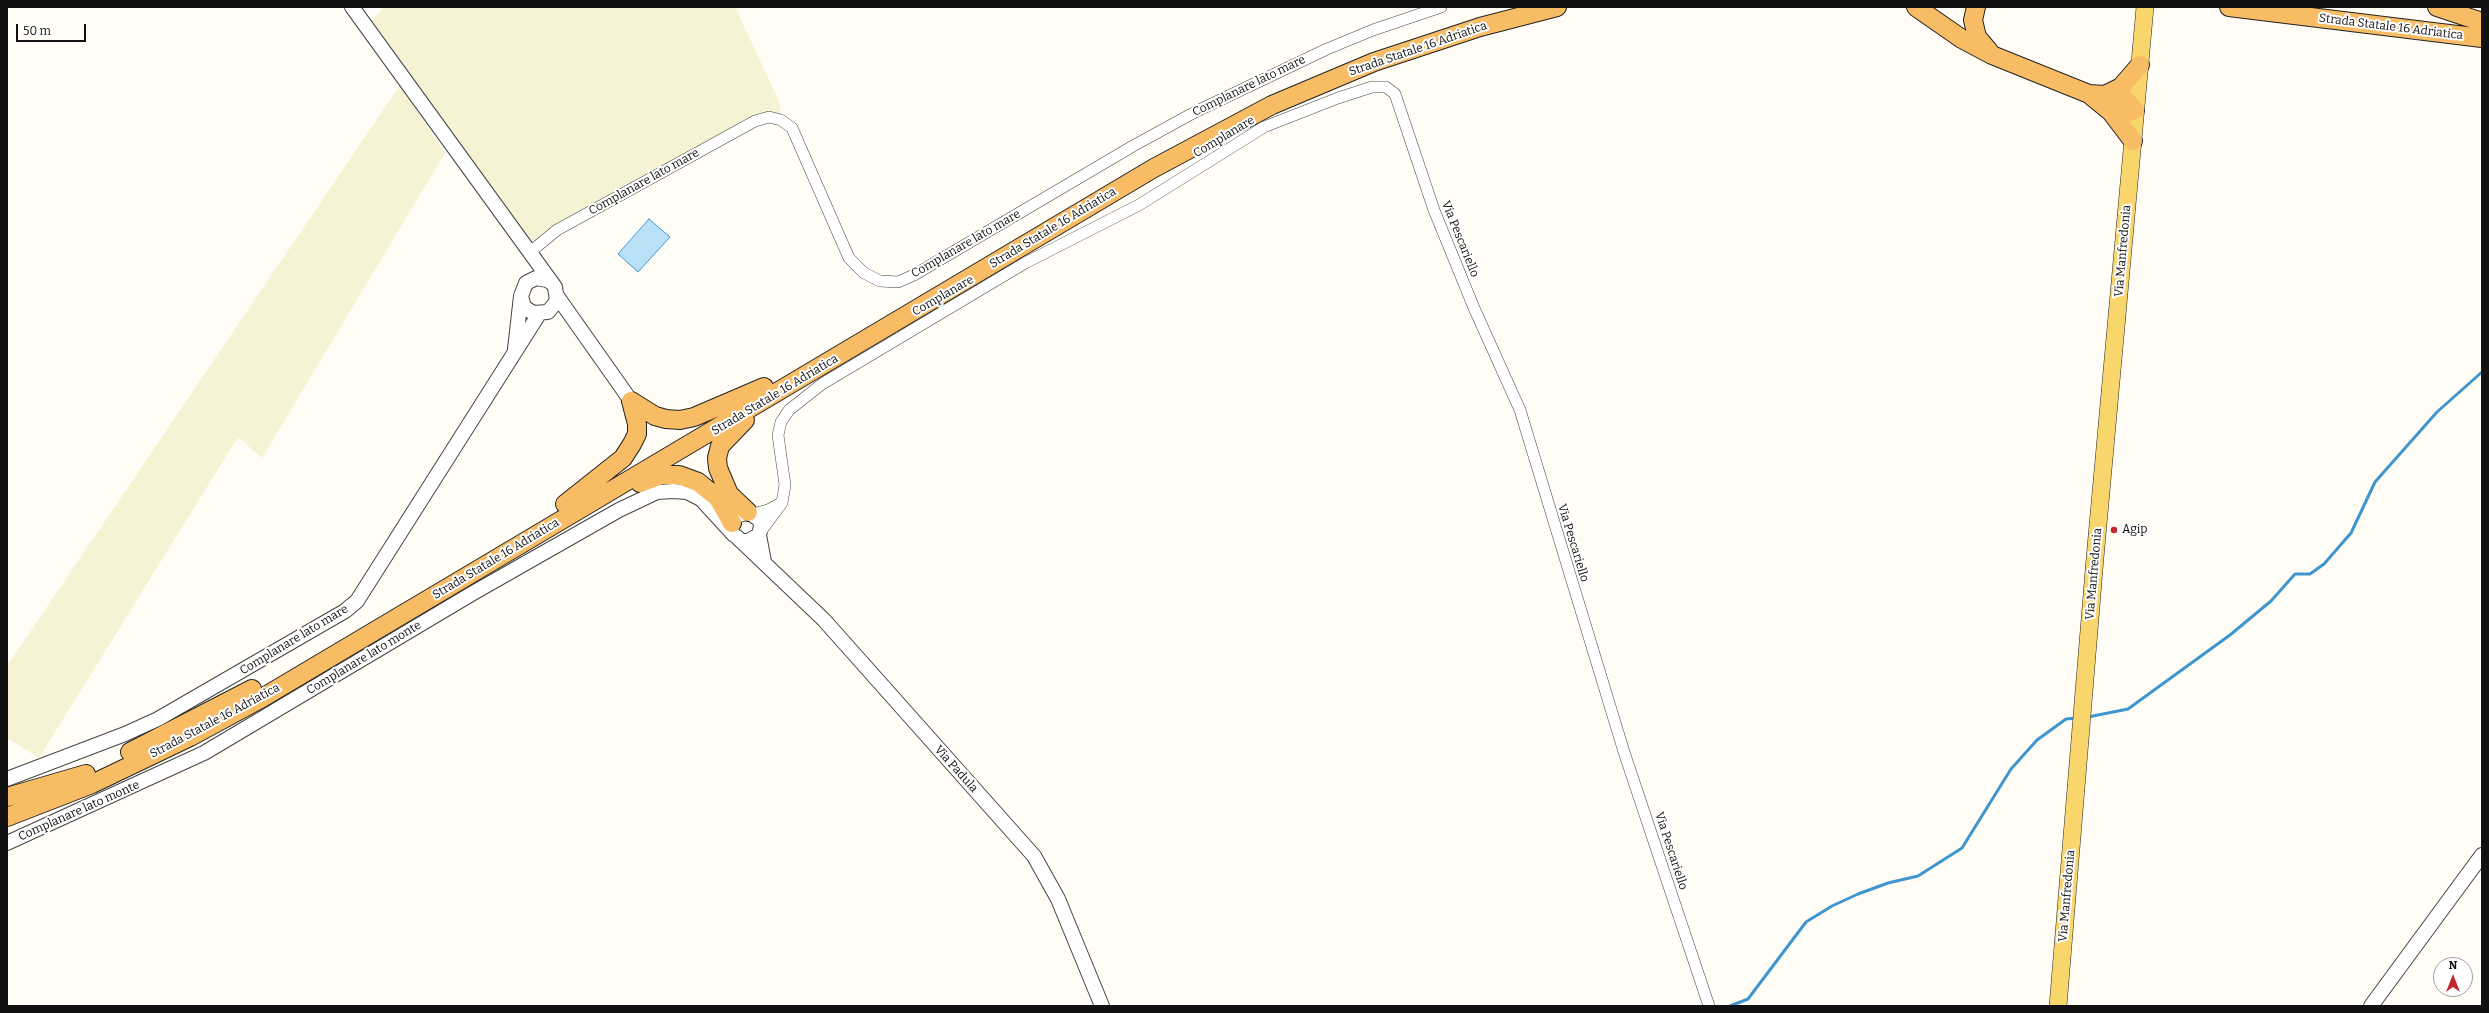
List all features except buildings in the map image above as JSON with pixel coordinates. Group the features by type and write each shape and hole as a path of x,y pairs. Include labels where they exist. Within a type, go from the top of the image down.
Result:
{"highway":[{"name":"Strada Statale 16 Adriatica","path":"767,393 1149,157 1268,95 1372,50 1511,7"},
{"name":"Strada Statale 16 Adriatica","path":"7,805 86,774 255,688 568,509 1154,168 1272,105 1374,62 1480,27 1557,7"},
{"path":"1916,7 1962,39 1992,55 2097,94 2126,100 2135,110 2123,114 2111,112"},
{"path":"1976,7 1973,20 1976,37 1992,55"},
{"name":"Strada Statale 16 Adriatica","path":"2229,7 2482,38"},
{"name":"Strada Statale 16 Adriatica","path":"2318,7 2482,27"},
{"path":"2437,7 2482,22"},
{"path":"2097,94 2121,87 2140,65"},
{"path":"2097,94 2133,141"},
{"path":"631,401 655,416 666,420 680,420 694,417 767,393"},
{"path":"750,513 729,494 718,468 717,458 720,446 767,393"},
{"path":"568,509 623,458 632,444 636,434 637,424 631,401"},
{"path":"568,509 611,501 646,480 661,475 678,475 698,482 718,498 736,533"},
{"name":"Strada Statale 16 Adriatica","path":"7,817 92,784 190,737 262,698 568,509"},
{"path":"7,797 86,774"}],"main road":[{"name":"Via Manfredonia","path":"2058,1006 2079,743 2145,7"}],"street":[{"path":"352,7 552,283 550,306"},
{"name":"Complanare lato mare","path":"529,253 557,230 755,121 769,117 781,120 792,128 849,258 864,273 880,281 898,282 914,275 1126,150 1195,112 1327,49 1373,30 1441,7"},
{"name":"Complanare","path":"782,503 785,485 778,435 781,422 789,410 822,384 1025,263 1145,201 1264,127 1338,98 1372,87 1386,87 1395,94"},
{"name":"Via Pescariello","path":"1395,94 1434,210 1474,308 1520,410 1624,752 1708,1004"},
{"path":"529,253 526,283 521,296 528,311 550,306 572,316 631,401"},
{"path":"526,283 531,280 542,278 552,283"},
{"name":"Complanare lato mare","path":"514,354 521,296"},
{"name":"Complanare lato mare","path":"7,779 125,734 158,719 349,608 366,589 514,354 550,306"},
{"name":"Complanare lato monte","path":"7,843 204,753 473,593 619,510 657,492 687,492 701,499 736,533"},
{"path":"782,503 759,535 748,542 736,533 736,516 768,510 782,503"},
{"path":"750,513 760,520 761,526 759,535 764,562"},
{"name":"Via Padula","path":"736,533 824,620 1034,856 1058,899 1102,1006"},
{"path":"2371,1006 2482,855"}],"shaded area":[{"path":"383,7 735,7 779,101 781,120 769,117 557,230 529,253 367,29"},
{"path":"400,85 445,153 262,458 239,438 233,445 39,758 7,738 7,666"}],"water":[{"path":"649,219 670,237 638,272 618,254"}],"waterway":[{"path":"2088,717 2128,709 2230,635 2271,601 2295,574 2310,574 2324,564 2351,533 2375,482 2437,412 2482,372"},
{"path":"1730,1006 1748,999 1806,922 1832,906 1858,894 1888,883 1918,876 1962,848 2011,769 2037,740 2066,719 2076,718"}],"place":[{"name":"Agip","path":"2114,530"}]}
